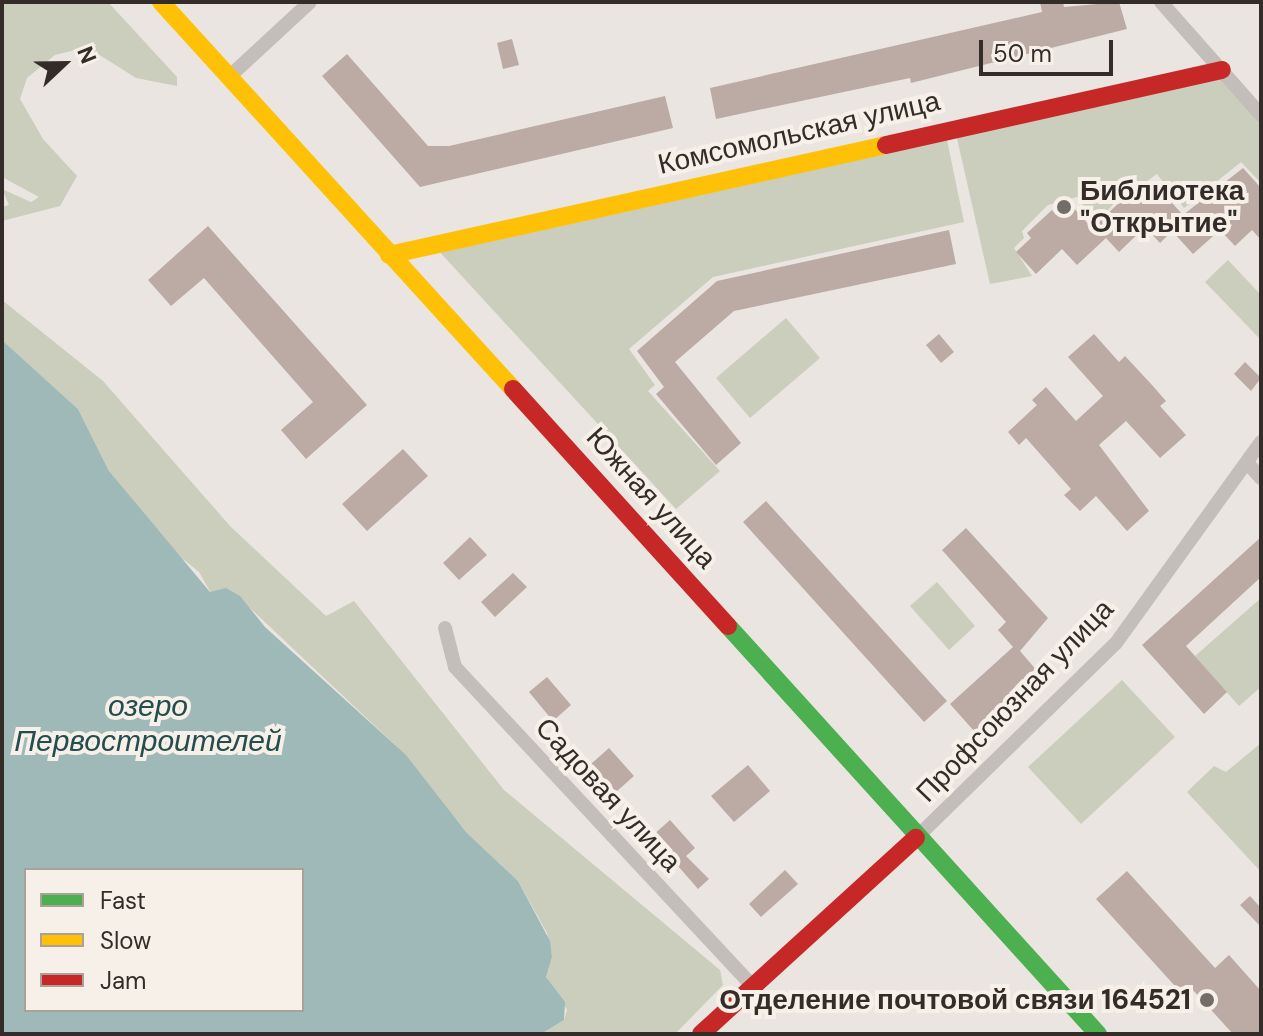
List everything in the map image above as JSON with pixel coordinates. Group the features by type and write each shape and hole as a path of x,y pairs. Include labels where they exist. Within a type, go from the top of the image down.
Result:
{"main road":[{"name":"Южная улица","path":"161,2 389,255 651,538 916,838 1098,1034"},
{"name":"Комсомольская улица","path":"389,255 1222,70"},
{"path":"701,1034 916,838"}],"street":[{"path":"229,77 310,2"},
{"path":"1161,2 1261,115"},
{"name":"Профсоюзная улица","path":"916,838 1116,643 1261,442"},
{"name":"Садовая улица","path":"445,628 455,667 752,986"}],"green space":[{"path":"2,2 108,2 177,77 177,86 136,78 87,47 55,55 27,78 20,99 43,139 77,176 60,206 2,221 2,207 9,205 2,189 31,202 39,197 2,177"},
{"path":"1220,76 1261,123 1261,183 1241,162 1184,208 1157,174 1140,186 1131,183 1097,223 1077,197 1048,205 1022,231 1024,238 1014,248 1032,276 990,284 956,134"},
{"path":"946,135 964,222 713,277 629,349 655,385 648,391 720,471 676,509 437,249"},
{"path":"1228,260 1261,295 1261,340 1205,282"},
{"path":"2,300 103,381 230,526 326,616 354,601 504,790 720,970 723,985 675,1034 541,1034 564,1020 567,1010 546,977 552,957 547,933 518,881 466,832 394,744 250,608 211,593 199,572 173,551 109,471 78,409 2,340"},
{"path":"786,318 820,358 750,418 716,378"},
{"path":"937,582 975,626 949,650 910,606"},
{"path":"1261,598 1261,687 1239,706 1195,656"},
{"path":"1122,680 1175,737 1081,824 1028,767"},
{"path":"1261,743 1261,872 1187,792 1214,766 1226,772"}],"water":[{"name":"озеро Первостроителей","path":"2,340 78,409 109,471 210,592 226,588 240,596 265,627 406,755 466,832 518,881 550,941 552,957 546,977 565,1002 564,1020 541,1034 2,1034"}],"building":[{"path":"1040,2 1063,2 1064,7 1119,2 1127,29 911,83 910,78 716,119 710,88 1042,12"},
{"path":"512,39 519,65 503,69 497,43"},
{"path":"347,54 428,146 449,146 665,96 673,128 420,187 322,76"},
{"path":"1243,168 1261,188 1261,240 1252,230 1235,246 1220,230 1193,254 1172,231 1160,243 1145,227 1119,252 1106,238 1077,265 1062,249 1036,274 1016,252 1031,238 1027,233 1052,210 1056,215 1069,203 1092,228 1135,188 1139,193 1152,181 1183,215"},
{"path":"208,226 367,405 306,459 281,430 313,402 204,278 171,306 148,280"},
{"path":"949,230 956,264 734,311 675,362 741,443 716,465 656,394 664,387 637,351 717,281"},
{"path":"939,334 954,352 941,363 926,345"},
{"path":"1094,334 1119,362 1125,356 1152,385 1166,401 1160,406 1186,435 1160,458 1126,421 1099,445 1149,511 1127,531 1096,496 1080,511 1064,495 1071,489 1026,438 1019,445 1008,432 1037,405 1032,400 1046,387 1076,421 1103,396 1068,357"},
{"path":"1245,362 1261,378 1251,391 1234,374"},
{"path":"403,449 428,476 367,531 342,504"},
{"path":"766,501 947,701 924,722 743,522"},
{"path":"966,528 1048,618 1020,651 1039,673 975,732 950,704 1013,647 998,630 1006,622 942,550"},
{"path":"470,537 487,555 459,580 443,563"},
{"path":"1261,537 1261,577 1186,646 1227,692 1204,714 1142,645"},
{"path":"513,573 527,587 495,617 481,602"},
{"path":"547,677 571,705 553,721 529,692"},
{"path":"609,748 634,776 616,792 591,764"},
{"path":"748,765 770,791 734,822 711,796"},
{"path":"670,820 695,848 686,856 709,879 698,889 652,836"},
{"path":"785,870 798,884 761,917 749,904"},
{"path":"1127,871 1215,968 1229,955 1261,991 1261,1034 1233,1034 1192,989 1184,996 1096,899"},
{"path":"1250,896 1261,908 1261,927 1240,905"}],"traffic: fast":[{"path":"728,626 1098,1034"}],"traffic: slow":[{"path":"161,2 513,389"},
{"path":"389,255 886,145"}],"traffic: jam":[{"path":"886,145 1222,70"},
{"path":"513,389 728,626"},
{"path":"701,1034 916,838"}],"place":[{"name":"Библиотека \"Открытие\"","path":"1064,207"},
{"name":"Отделение почтовой связи 164521","path":"1207,1000"}]}
